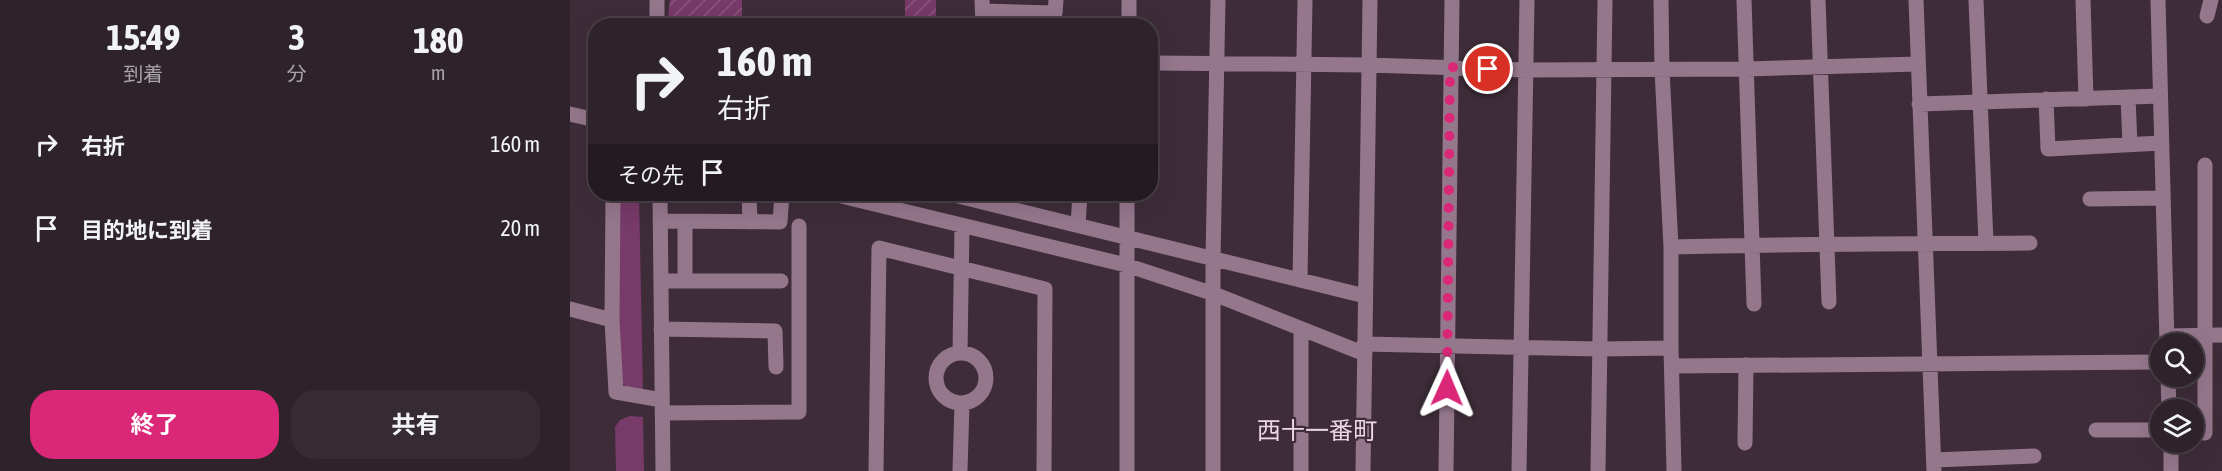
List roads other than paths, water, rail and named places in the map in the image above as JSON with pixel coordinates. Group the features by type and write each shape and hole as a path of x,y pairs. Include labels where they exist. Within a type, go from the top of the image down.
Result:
{"street":[{"path":"657,0 657,18"},
{"path":"983,12 1055,13 1056,0"},
{"path":"1129,18 1130,0"},
{"path":"1213,471 1218,0"},
{"path":"1300,279 1305,0"},
{"path":"1363,471 1370,0"},
{"path":"1446,471 1452,0"},
{"path":"1519,471 1527,0"},
{"path":"1598,471 1605,0"},
{"path":"1661,0 1662,70 1671,248 1674,471"},
{"path":"1744,0 1754,304"},
{"path":"1818,0 1829,302"},
{"path":"1916,0 1934,466 2034,456"},
{"path":"1976,0 1986,243"},
{"path":"2083,0 2086,99"},
{"path":"2158,0 2167,333"},
{"path":"2207,16 2211,0"},
{"path":"1158,63 1368,65 1526,70 1746,69 1917,64"},
{"path":"1919,104 2160,96"},
{"path":"2128,98 2130,145"},
{"path":"2046,99 2048,149 2161,143"},
{"path":"570,114 588,118"},
{"path":"2204,433 2207,399 2205,165"},
{"path":"2090,199 2163,198"},
{"path":"613,201 612,320 616,392 662,406 799,412 799,226"},
{"path":"660,201 663,471"},
{"path":"749,201 750,222"},
{"path":"660,221 780,222 782,201"},
{"path":"861,201 1126,266 1214,294 1301,330 1364,349 1448,346 1599,350 1671,348"},
{"path":"983,231 984,201"},
{"path":"994,201 1078,225 1365,296"},
{"path":"1078,225 1080,201"},
{"path":"1126,471 1127,201"},
{"path":"685,222 685,281"},
{"path":"960,352 962,226"},
{"path":"1671,248 1827,243 1926,245 2030,243"},
{"path":"876,471 879,248 1045,289 1044,471"},
{"path":"661,280 781,282"},
{"path":"570,309 612,320"},
{"path":"661,329 776,331 776,367"},
{"path":"1301,330 1301,471"},
{"path":"2205,335 2222,335"},
{"path":"960,352 976,358 986,372 986,381 978,397 962,404 947,400 937,387 935,379 939,364 952,354 960,352"},
{"path":"1672,366 2150,362"},
{"path":"1745,443 1746,365"},
{"path":"960,471 962,404"},
{"path":"2096,430 2150,430"},
{"path":"2170,453 2171,471"}],"district":[{"name":"西十一番町","path":"1317,430"}]}
